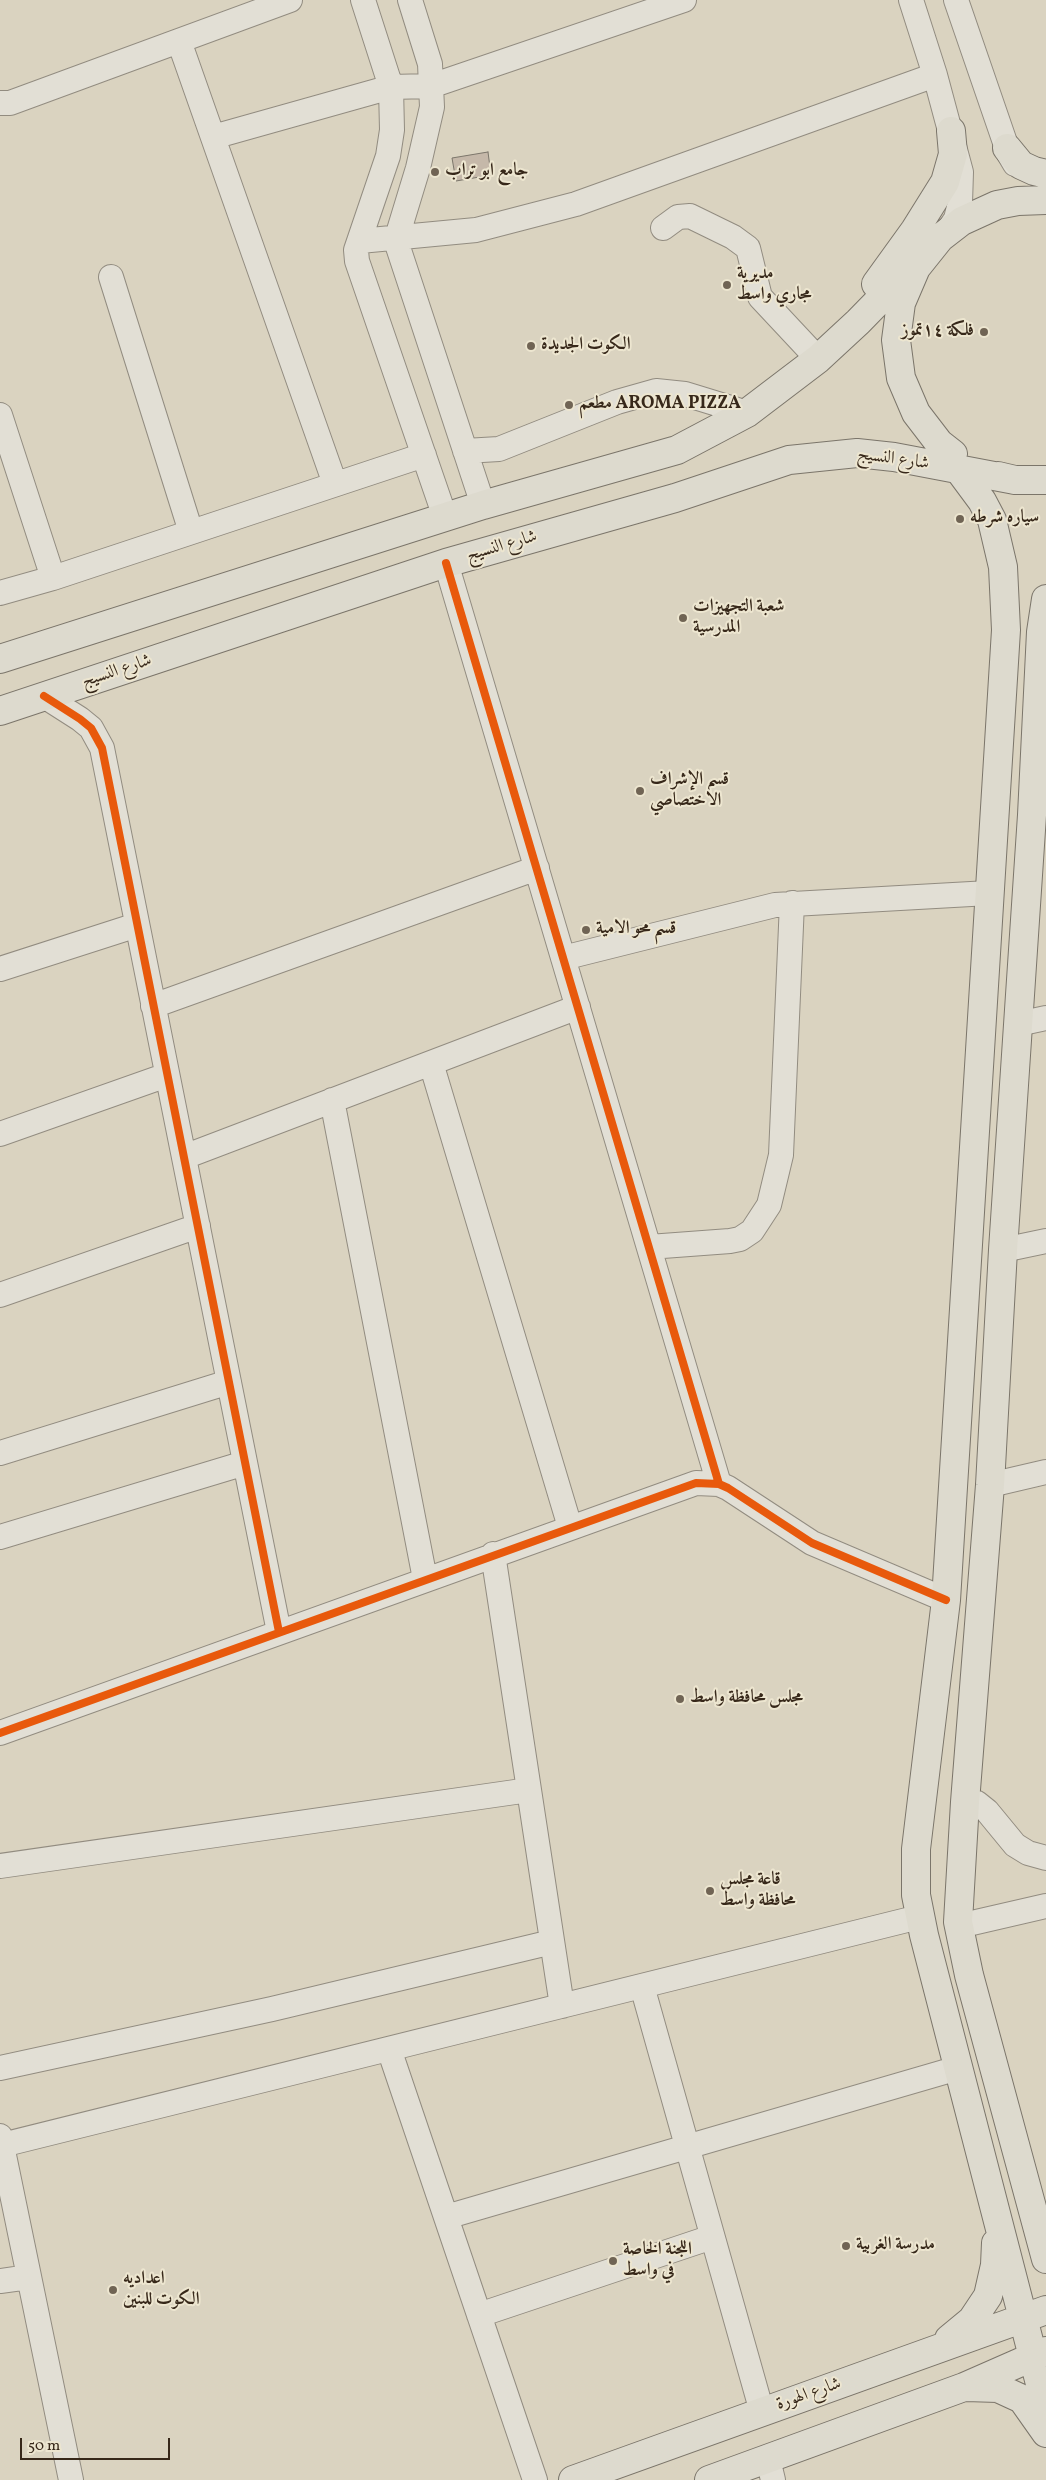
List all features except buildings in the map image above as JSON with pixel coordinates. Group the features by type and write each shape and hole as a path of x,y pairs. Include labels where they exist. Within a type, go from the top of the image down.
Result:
{"main road":[{"path":"820,357 939,196 950,170 953,154 951,131"},
{"path":"0,659 482,505 677,450 747,413 820,357 858,322 944,235 962,220 997,205 1018,201 1045,188 1034,172 1021,165 1007,148"},
{"path":"944,235 916,268 901,303 896,340 901,378 916,413 961,471 992,520 1000,547 1006,630 946,1600 918,1828 915,1871 919,1917 997,2219 1034,2314 1046,2407"},
{"path":"939,443 974,467 1015,480 1046,480"},
{"path":"857,453 909,468 940,482 965,498 981,515 1000,547"},
{"name":"شارع النسيج","path":"0,711 446,563 675,498 789,460 857,453 894,457 1015,480"},
{"path":"1046,599 1041,632 1039,814 1018,1024 1002,1250 990,1485 962,1842 959,1926 969,1975 1041,2233 1046,2259"},
{"path":"974,1147 1010,1146"},
{"path":"918,1828 940,1837 962,1842"},
{"path":"931,2352 966,2327 988,2296 995,2265 997,2219"},
{"name":"شارع الهورة","path":"573,2480 1034,2314"},
{"path":"709,2480 771,2469 1040,2353"},
{"path":"964,2387 998,2388 1014,2394 1027,2403 1046,2433"}],"street":[{"path":"0,103 10,103 290,0"},
{"path":"363,0 391,87 392,130 388,156 356,250 361,275 445,517"},
{"path":"410,0 425,44 432,86 432,107 428,132 397,237 398,247 482,505"},
{"path":"213,137 391,87 432,86 684,0"},
{"path":"911,0 957,152 962,186 956,219 944,235"},
{"path":"956,0 1007,148"},
{"path":"180,41 335,484"},
{"path":"360,241 476,230 576,204 935,75"},
{"path":"663,228 678,217 690,216 734,237 748,248 760,297 820,357"},
{"path":"111,277 191,532"},
{"path":"465,450 498,449 542,434 616,402 656,391 685,394 747,413"},
{"path":"0,415 53,578"},
{"path":"0,593 53,578 424,455"},
{"path":"446,563 719,1484"},
{"path":"44,696 91,728 100,743 279,1632"},
{"path":"153,1006 536,868"},
{"path":"563,958 792,903 989,893"},
{"path":"649,1247 730,1241 740,1238 752,1231 769,1205 781,1155 792,903"},
{"path":"0,969 137,925"},
{"path":"184,1156 578,1008"},
{"path":"1018,1024 1046,1018"},
{"path":"431,1063 570,1526"},
{"path":"0,1134 167,1075"},
{"path":"332,1100 425,1579"},
{"path":"0,1295 198,1226"},
{"path":"1002,1250 1046,1241"},
{"path":"0,1453 229,1382"},
{"path":"0,1536 245,1463"},
{"path":"990,1485 1046,1472"},
{"path":"0,1733 685,1485 719,1484 812,1543 946,1600"},
{"path":"493,1554 562,2006"},
{"path":"0,1866 529,1790"},
{"path":"965,1802 977,1803 987,1811 1016,1845 1028,1853 1046,1858"},
{"path":"959,1926 1046,1906"},
{"path":"71,2480 1,2140 389,2049 919,1917"},
{"path":"0,2068 272,2009 552,1942"},
{"path":"642,1986 762,2412"},
{"path":"389,2049 535,2480"},
{"path":"446,2217 958,2068"},
{"path":"479,2315 712,2237"},
{"path":"0,2280 29,2277"}],"cycle path":[{"path":"446,563 719,1484"},
{"path":"44,696 91,728 102,748 279,1632"},
{"path":"0,1733 696,1483 719,1484 728,1488 812,1543 946,1600"}],"place":[{"name":"جامع ابو تراب","path":"435,172"},
{"name":"مديرية مجاري واسط","path":"727,285"},
{"name":"فلكة ١٤تموز","path":"984,332"},
{"name":"الكوت الجديدة","path":"531,346"},
{"name":"مطعم AROMA PIZZA","path":"569,405"},
{"name":"سياره شرطه","path":"960,519"},
{"name":"شعبة التجهيزات المدرسية","path":"683,618"},
{"name":"قسم الإشراف الاختصاصي","path":"640,791"},
{"name":"قسم محو الامية","path":"586,930"},
{"name":"مجلس محافظة واسط","path":"680,1699"},
{"name":"قاعة مجلس محافظة واسط","path":"710,1891"},
{"name":"مدرسة الغربية","path":"846,2246"},
{"name":"اللجنة الخاصة في واسط","path":"613,2261"},
{"name":"اعداديه الكوت للبنين","path":"113,2290"}]}
